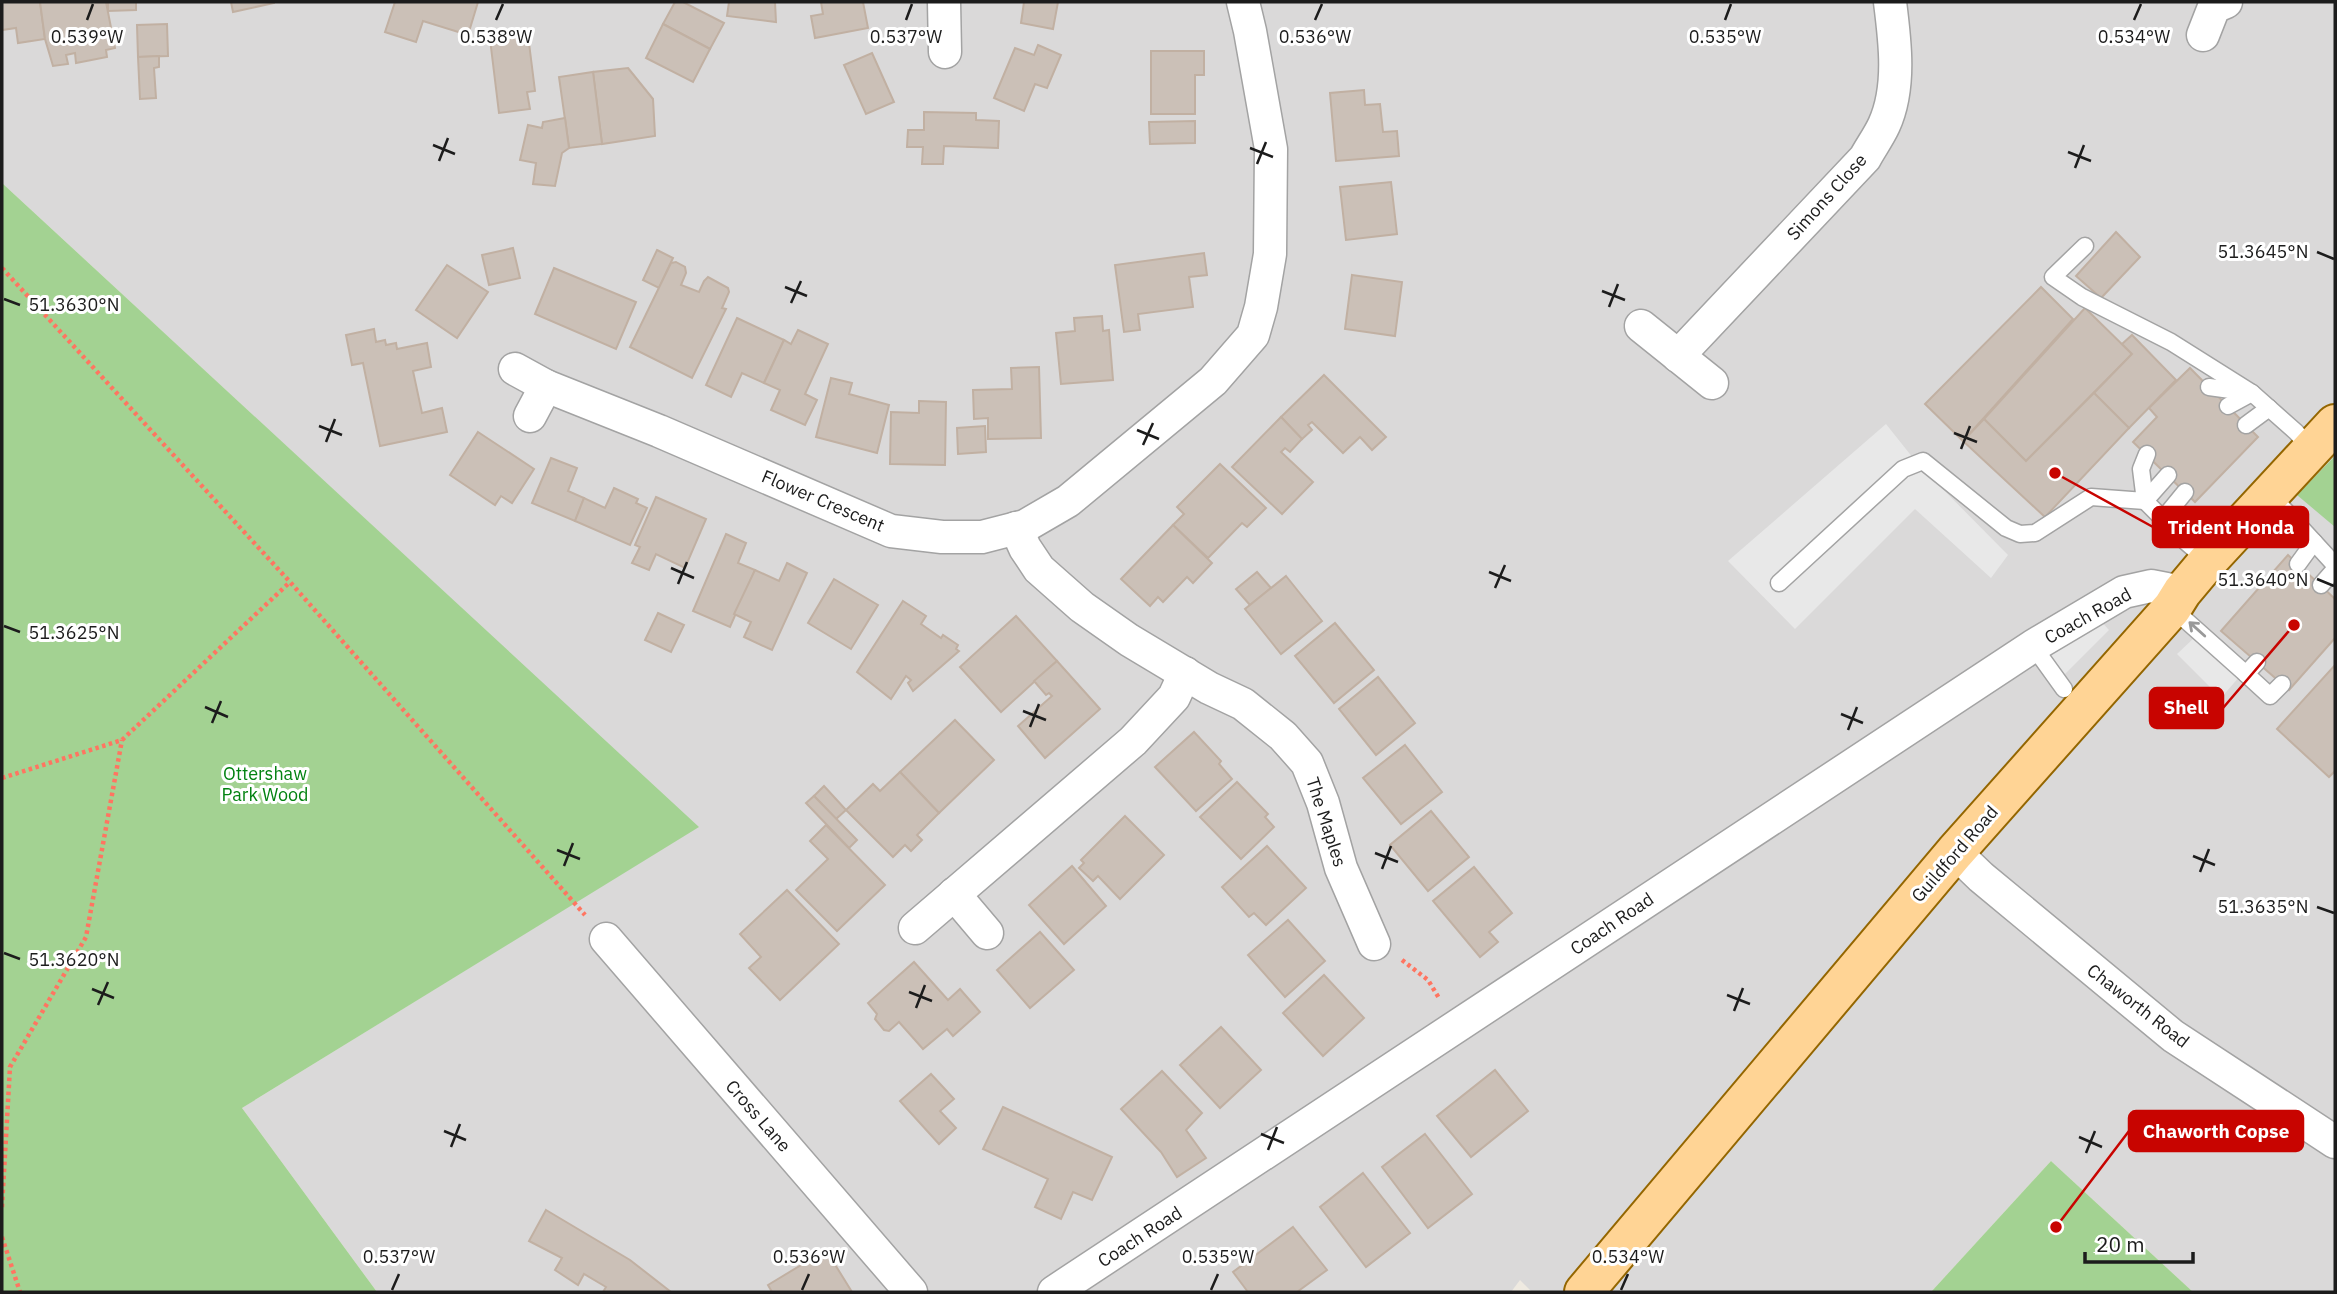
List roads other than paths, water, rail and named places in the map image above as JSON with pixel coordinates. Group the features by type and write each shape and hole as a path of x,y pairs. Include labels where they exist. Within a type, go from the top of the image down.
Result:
{"main road":[{"name":"Guildford Road","path":"1584,1292 1955,852 2177,600 2208,561 2324,437"}],"street":[{"path":"944,2 945,52"},
{"name":"Flower Crescent","path":"515,369 546,386 891,530 942,537 982,537 1016,528 1068,501 1213,381 1253,335 1270,254 1271,149 1243,2"},
{"name":"Simons Close","path":"1678,356 1865,158 1885,124 1894,89 1894,31 1890,2"},
{"path":"1641,326 1712,383"},
{"path":"530,416 546,386"},
{"name":"The Maples","path":"1016,528 1039,569 1082,607 1129,640 1243,704 1283,736 1307,763 1323,803 1341,868 1374,944"},
{"name":"Coach Road","path":"1054,1292 2033,646 2124,592 2151,586 2177,600"},
{"path":"915,928 1133,741 1174,697 1185,673"},
{"name":"Chaworth Road","path":"1955,852 1980,877 2174,1036 2335,1142"},
{"path":"954,894 987,933"},
{"name":"Cross Lane","path":"606,939 911,1292"}],"lane":[{"path":"2085,246 2053,277 2082,297 2171,342 2252,393 2269,408 2324,437"},
{"path":"2210,387 2252,393"},
{"path":"2228,406 2252,393"},
{"path":"2246,425 2269,408"},
{"path":"2147,454 2141,470 2145,501 2208,561"},
{"path":"1779,583 1903,469 1923,461 2006,527 2020,534 2035,533 2091,497 2145,501"},
{"path":"2145,501 2168,475"},
{"path":"2163,519 2185,492"},
{"path":"2270,494 2335,567 2321,585"},
{"path":"2298,564 2314,542"},
{"path":"2177,600 2251,668 2270,696 2282,684"},
{"path":"2033,646 2064,689"}],"place":[{"name":"Trident Honda","path":"2055,473"},
{"name":"Shell","path":"2294,625"},
{"name":"Chaworth Copse","path":"2056,1227"}],"park label":[{"name":"Ottershaw Park Wood","path":"265,784"}]}
